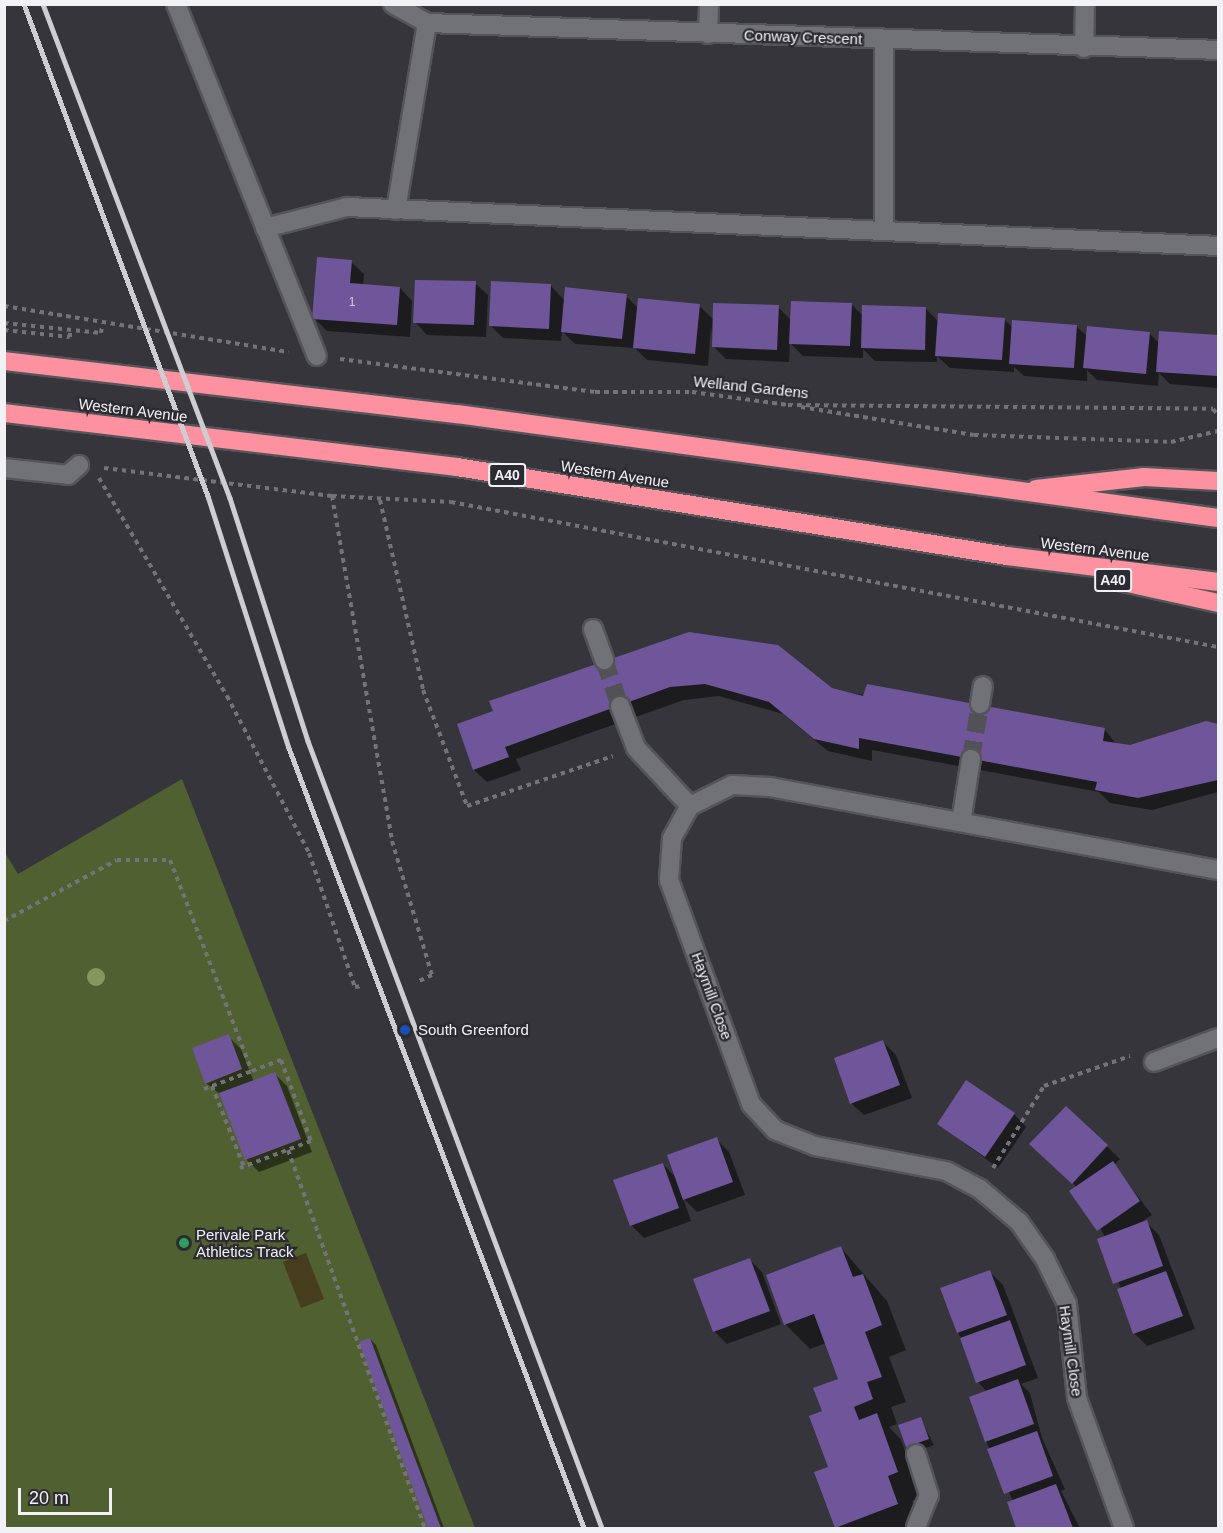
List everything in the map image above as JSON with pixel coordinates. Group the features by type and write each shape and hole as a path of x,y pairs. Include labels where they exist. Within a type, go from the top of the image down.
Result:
{"highway":[{"path":"4,361 457,414 1004,492 1218,518"},
{"name":"Western Avenue","path":"4,413 457,467 1007,556 1218,582"},
{"path":"1004,492 1144,477 1218,481"},
{"name":"A40","path":"1007,556 1218,603"}],"street":[{"path":"176,4 317,356"},
{"name":"Conway Crescent","path":"393,4 427,23 1083,48 1218,50"},
{"path":"708,34 709,4"},
{"path":"1083,48 1085,4"},
{"path":"396,210 427,23"},
{"path":"884,40 884,228"},
{"path":"265,228 347,207 884,228 1218,246"},
{"path":"4,468 68,475 86,466"},
{"path":"593,629 604,660"},
{"path":"980,704 983,686"},
{"path":"620,706 636,748 690,806 732,785 770,787 1218,870"},
{"path":"961,822 971,759"},
{"name":"Haymill Close","path":"690,806 672,838 669,880 751,1104 775,1131 815,1146 946,1171 980,1189 1019,1222 1067,1304 1077,1398 1124,1528"},
{"path":"1154,1062 1218,1038"},
{"path":"916,1454 930,1495 916,1528"}],"path":[{"path":"4,306 102,326 101,333 4,323"},
{"name":"Welland Gardens","path":"102,326 594,392 692,392 788,405 1201,408 1218,415"},
{"path":"4,330 70,337 72,330"},
{"path":"788,405 974,435 1171,442 1218,430"},
{"path":"86,466 380,500 451,501 1218,647"},
{"path":"86,466 226,696 309,853 355,987 362,986"},
{"path":"332,495 392,841 432,975 417,982"},
{"path":"380,500 423,690 467,806 636,748"},
{"path":"4,921 117,860 170,861 252,1071"},
{"path":"980,1189 1044,1086 1133,1055 1154,1062"},
{"path":"204,1089 281,1060 311,1141 242,1168 212,1086"},
{"path":"288,1150 425,1528"}],"green space":[{"name":"Perivale Park Athletics Track","path":"182,779 475,1528 5,1528 4,851 18,874"}],"sand":[{"path":"306,1253 324,1299 301,1308 283,1262"}],"building":[{"path":"317,257 352,260 350,283 400,287 397,325 312,319"},
{"path":"415,280 476,281 474,325 413,323"},
{"path":"491,281 551,284 549,329 489,326"},
{"path":"565,287 627,294 622,339 561,332"},
{"path":"638,298 700,304 695,354 633,348"},
{"path":"791,301 852,303 850,346 789,344"},
{"path":"713,303 779,305 777,350 712,347"},
{"path":"862,305 926,307 925,350 861,348"},
{"path":"938,313 1005,318 1002,360 935,356"},
{"path":"1012,320 1077,325 1074,368 1009,364"},
{"path":"1087,326 1150,332 1146,374 1083,368"},
{"path":"1159,331 1218,335 1218,376 1156,372"},
{"path":"689,632 778,645 832,688 863,696 867,684 1105,728 1103,741 1130,745 1206,721 1218,724 1218,780 1138,798 1095,790 1097,782 859,738 859,749 814,739 769,702 705,684 670,687 505,747 509,757 473,770 457,724 493,711 489,701"},
{"path":"229,1034 242,1069 205,1084 192,1048"},
{"path":"883,1040 900,1085 850,1104 834,1058"},
{"path":"275,1072 301,1139 245,1160 219,1093"},
{"path":"966,1080 1015,1113 985,1157 937,1124"},
{"path":"1066,1106 1108,1145 1072,1184 1029,1144"},
{"path":"717,1137 733,1182 683,1200 667,1155"},
{"path":"1113,1161 1140,1201 1097,1231 1069,1191"},
{"path":"663,1163 679,1208 630,1226 613,1180"},
{"path":"1147,1220 1163,1266 1113,1284 1097,1239"},
{"path":"841,1246 853,1277 863,1274 882,1325 865,1332 882,1377 867,1382 873,1399 854,1407 859,1420 877,1413 898,1472 888,1476 898,1504 835,1528 814,1472 828,1467 809,1416 822,1411 813,1388 838,1379 814,1314 784,1325 766,1275"},
{"path":"750,1258 770,1311 713,1332 693,1279"},
{"path":"990,1270 1007,1315 957,1333 940,1288"},
{"path":"1166,1271 1183,1316 1133,1334 1117,1289"},
{"path":"1010,1320 1026,1365 976,1383 960,1338"},
{"path":"370,1338 441,1528 428,1528 359,1342"},
{"path":"1018,1379 1034,1424 985,1442 969,1397"},
{"path":"921,1417 929,1439 906,1447 898,1425"},
{"path":"1037,1431 1053,1476 1004,1494 987,1449"},
{"path":"1056,1484 1073,1528 1016,1528 1007,1502"}],"tunnel":[{"path":"604,660 620,706"},
{"path":"971,759 980,704"}],"railway":[{"path":"24,4 208,496 289,748 584,1528"},
{"path":"43,4 230,498 308,741 602,1528"}],"place":[{"name":"South Greenford","path":"405,1030"},
{"name":"Perivale Park Athletics Track","path":"184,1243"}]}
